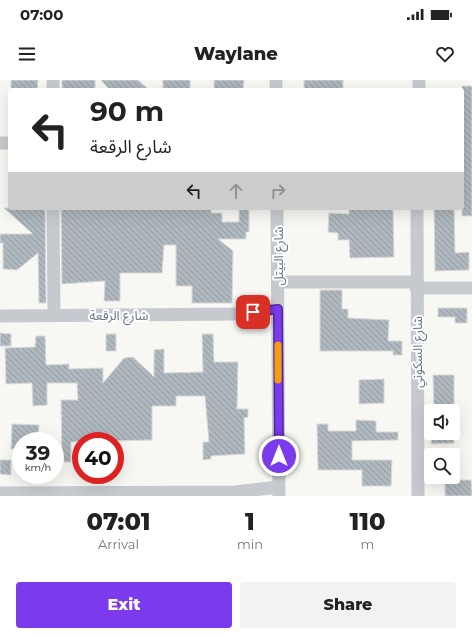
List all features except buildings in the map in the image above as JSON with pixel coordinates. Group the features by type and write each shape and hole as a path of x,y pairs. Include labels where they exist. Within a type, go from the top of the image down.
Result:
{"street":[{"path":"53,210 54,316"},
{"name":"شارع البيتل","path":"277,210 279,493"},
{"name":"شارع السكوني","path":"417,210 416,285 418,496"},
{"path":"278,282 416,285 472,288"},
{"name":"شارع الرقعة","path":"0,316 238,314 253,317 278,313"},
{"path":"0,493 279,493"}],"slow traffic":[{"path":"278,345 278,380"}],"route":[{"path":"253,312 278,309 279,456"}]}
